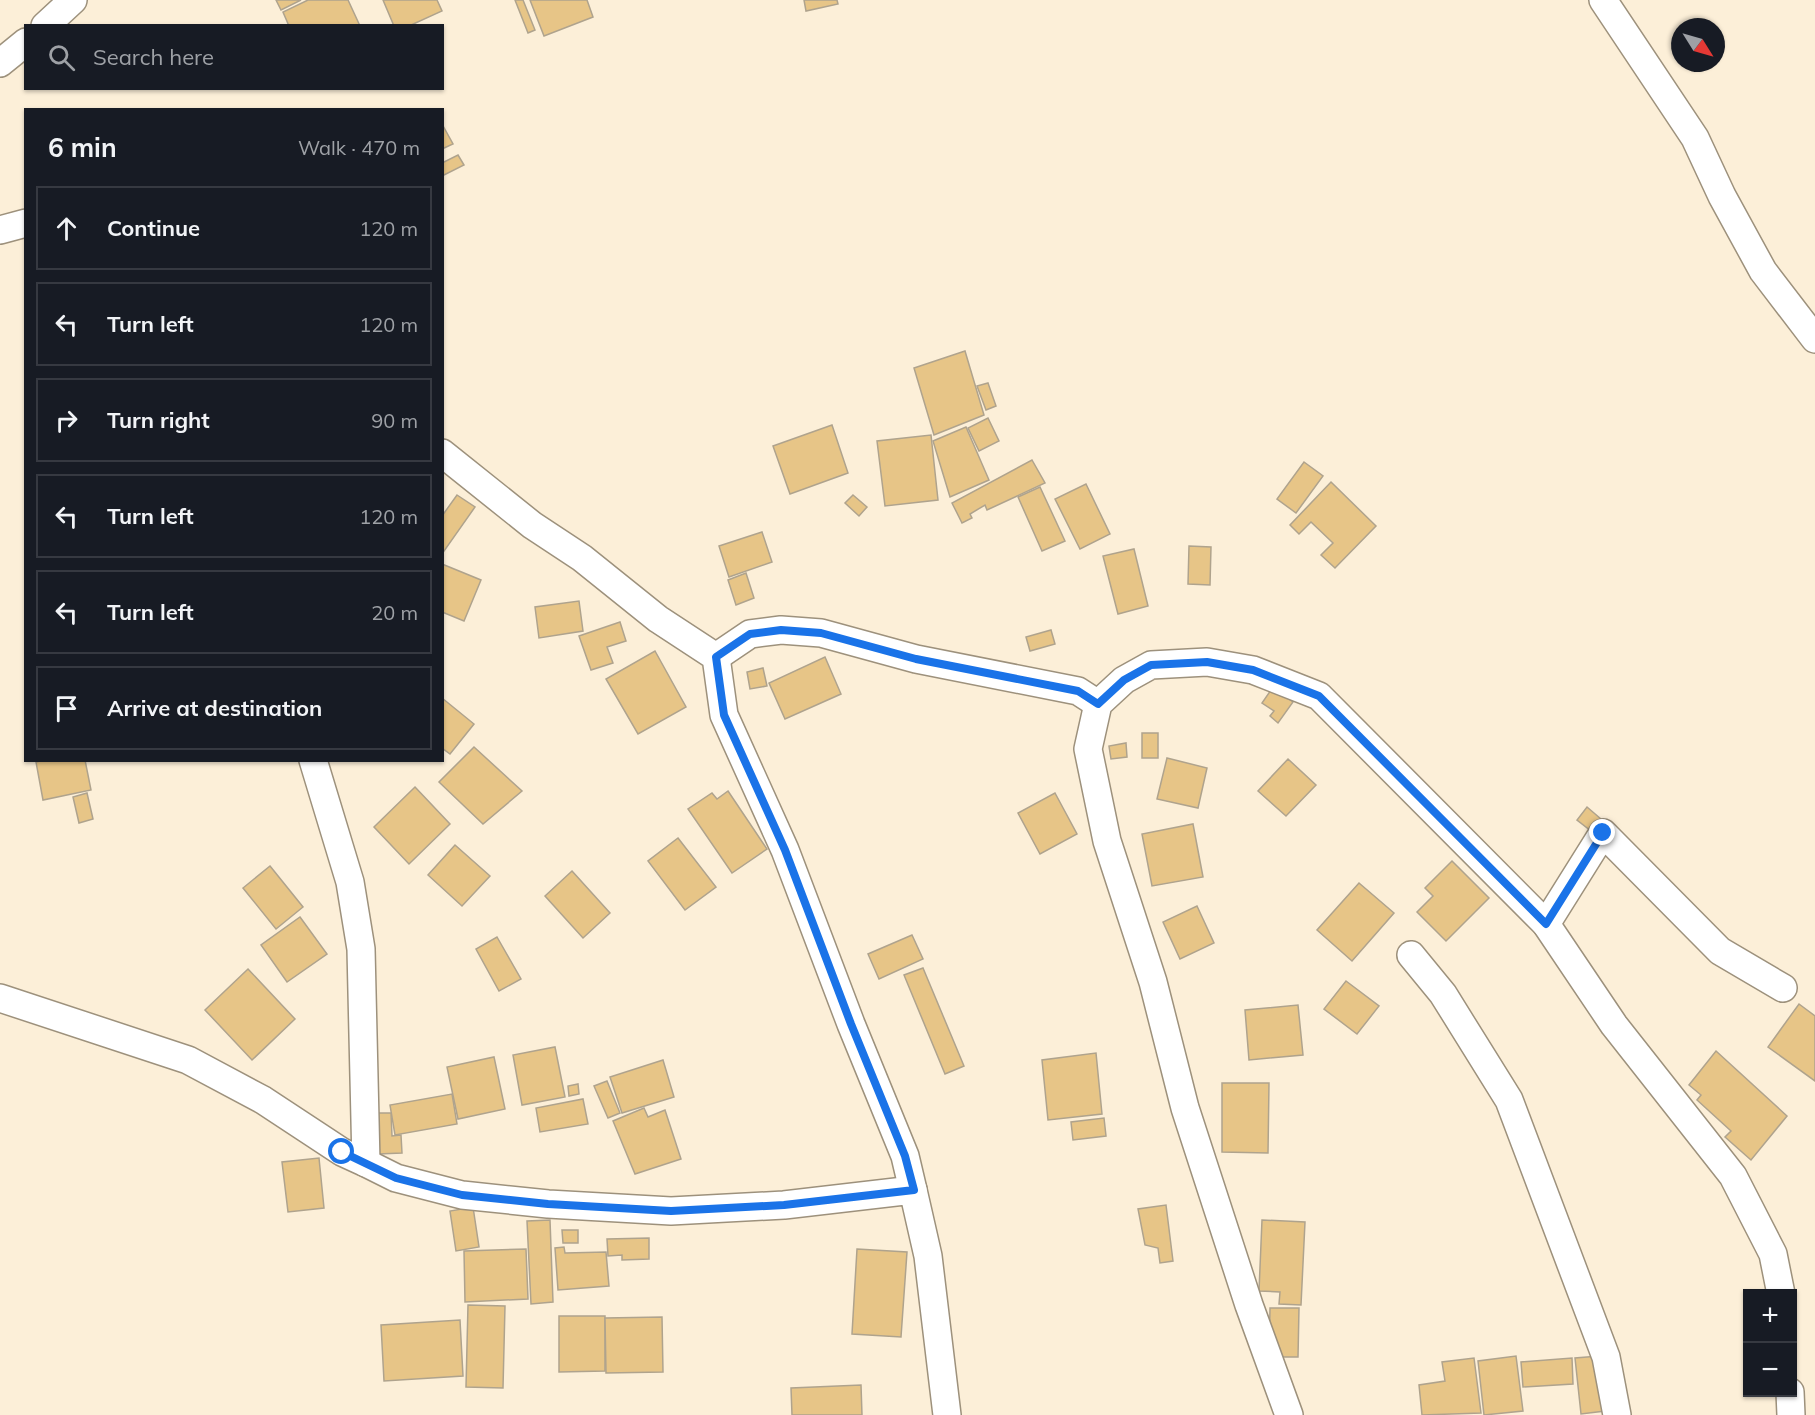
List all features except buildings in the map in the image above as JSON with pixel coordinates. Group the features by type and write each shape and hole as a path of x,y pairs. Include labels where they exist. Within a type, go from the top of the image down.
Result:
{"street":[{"path":"47,24 73,0"},
{"path":"1603,0 1695,138 1722,196 1763,271 1815,339"},
{"path":"0,63 24,44"},
{"path":"0,230 24,224"},
{"path":"444,455 532,525 582,558 658,619 716,657 724,715 785,850 851,1024 905,1156 928,1256 946,1415"},
{"path":"716,657 750,634 781,630 821,633 916,659 1078,691 1098,704"},
{"path":"1288,1415 1249,1305 1185,1108 1153,982 1107,841 1088,749 1098,704 1124,680 1151,665 1207,662 1253,670 1319,696 1546,924 1614,1025 1733,1176 1773,1254 1780,1289"},
{"path":"314,762 350,882 361,949 366,1163"},
{"path":"1546,924 1603,833 1719,951 1783,988"},
{"path":"1411,955 1443,994 1509,1100 1606,1357 1617,1415"},
{"path":"0,998 188,1060 263,1100 342,1152 396,1178 462,1195 548,1204 671,1211 784,1205 914,1190"},
{"path":"1790,1397 1791,1415"}],"route":[{"path":"342,1152 396,1178 462,1195 548,1204 671,1211 784,1205 914,1190 905,1156 851,1024 785,850 724,715 716,657 750,634 781,630 821,633 916,659 1078,691 1098,704 1124,680 1151,665 1207,662 1253,670 1319,696 1546,924 1603,833"}]}
